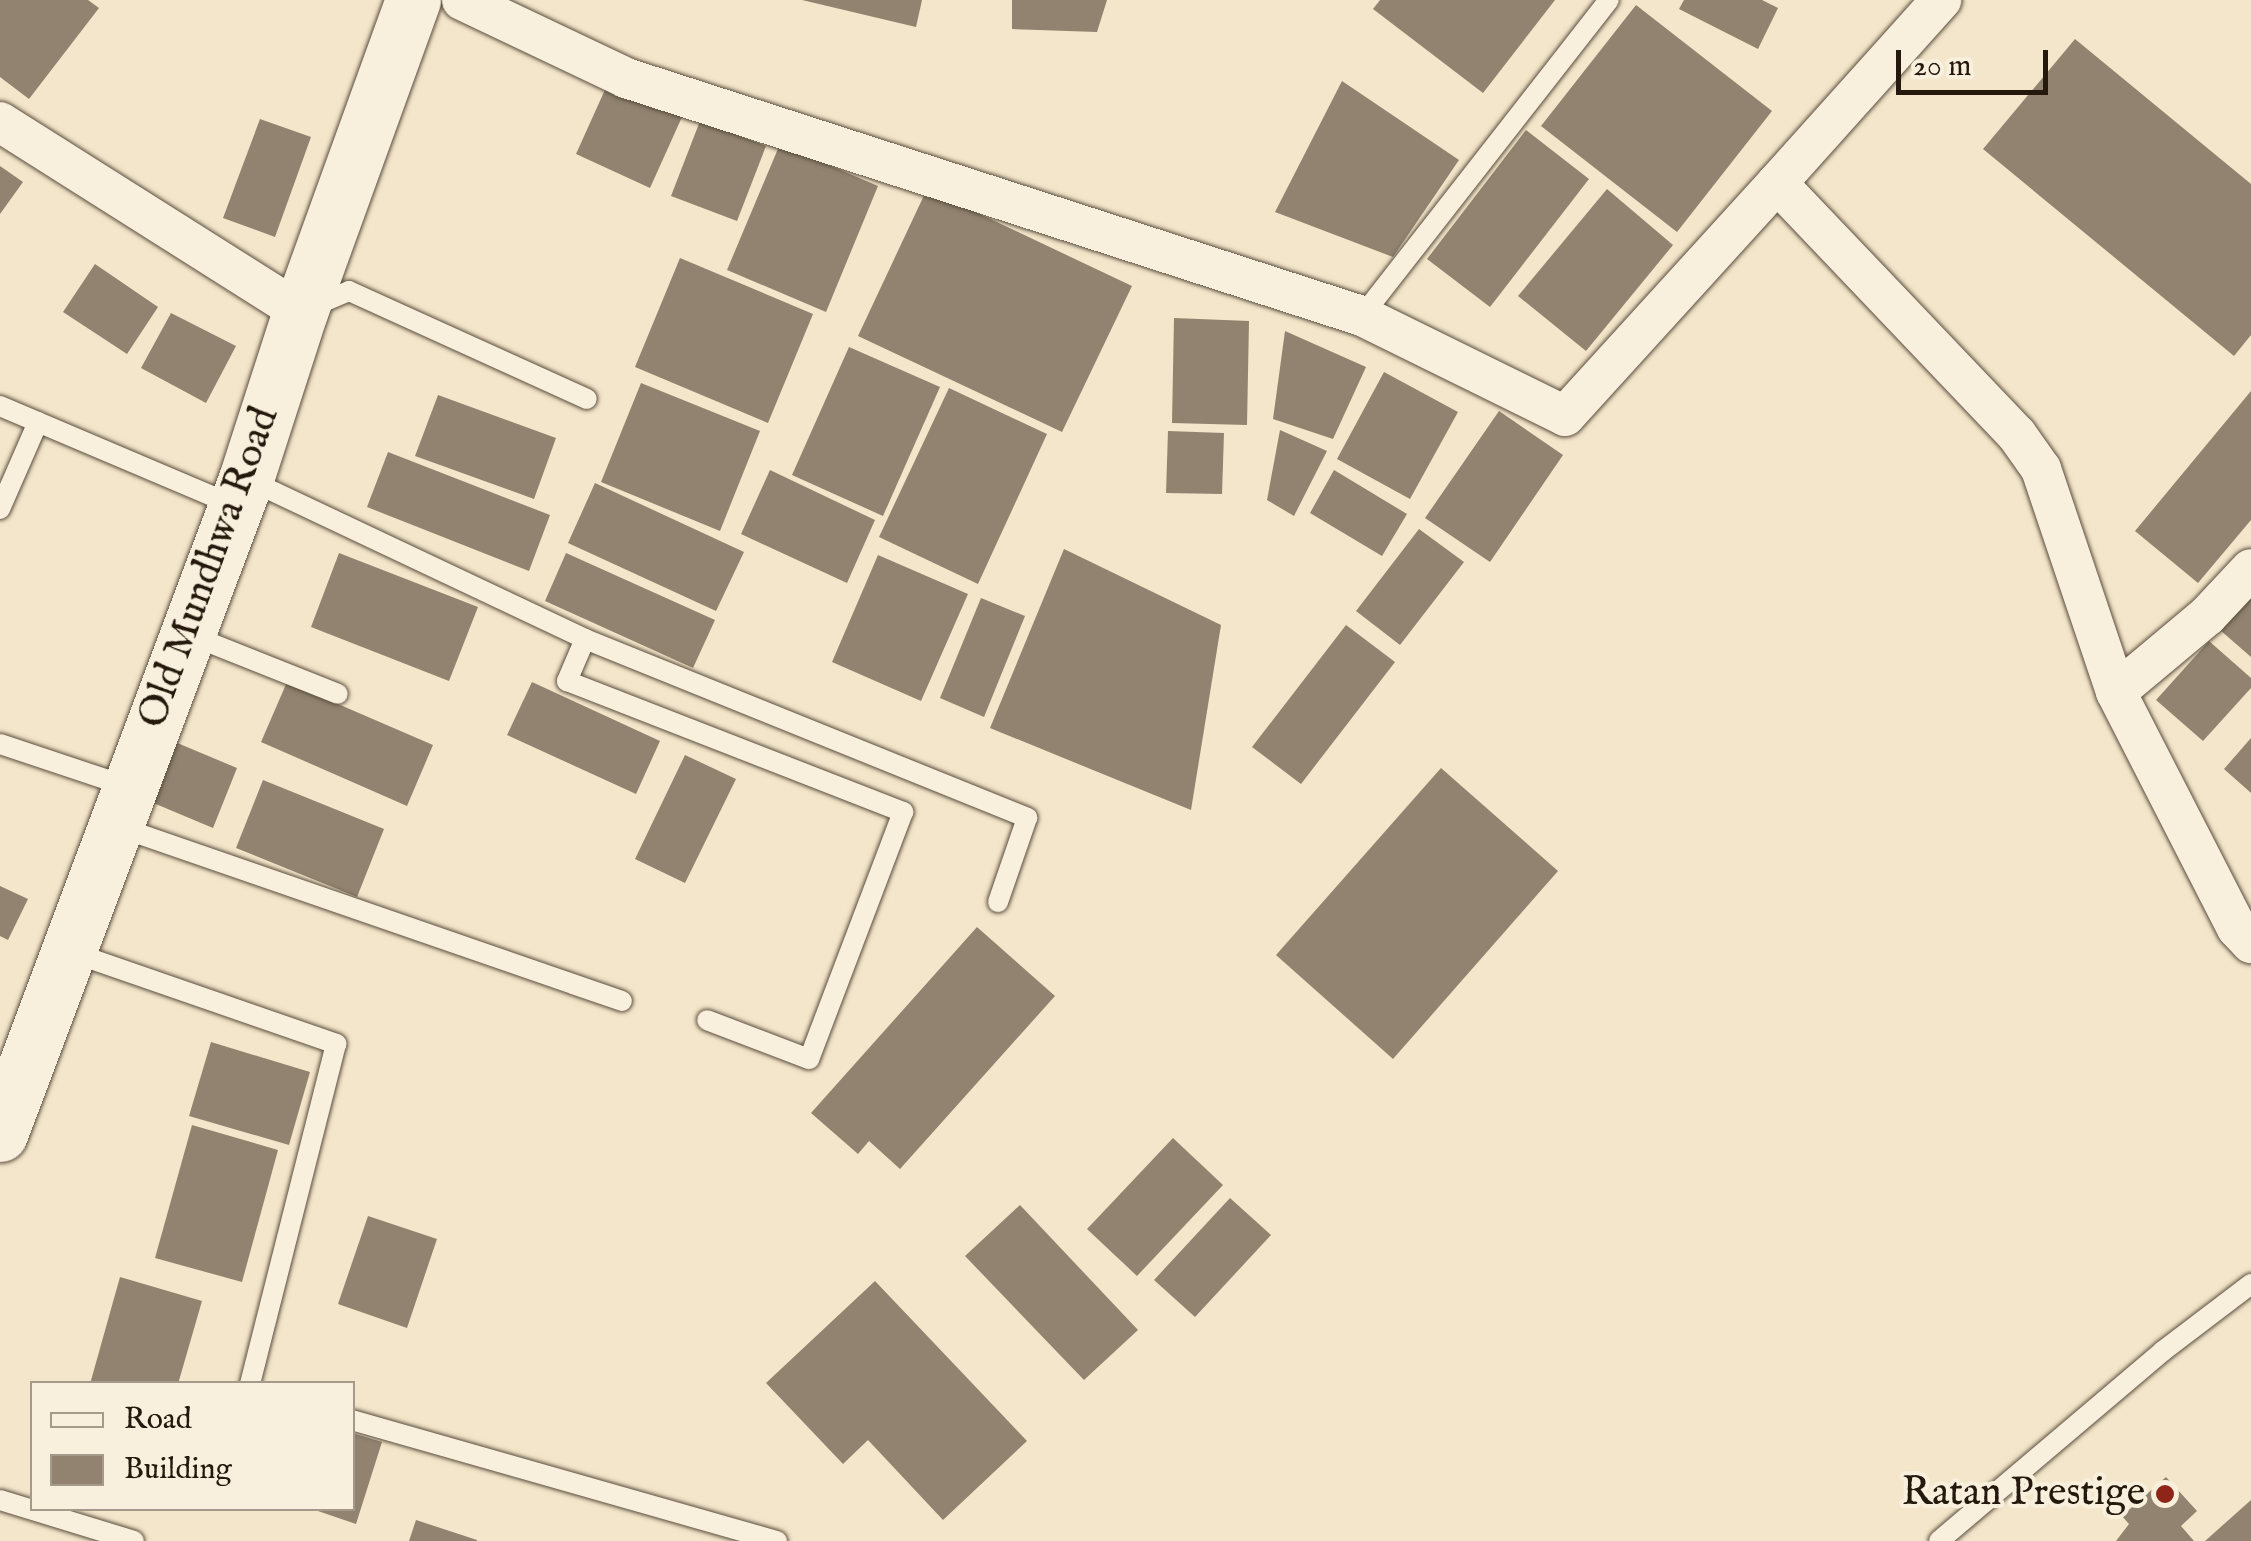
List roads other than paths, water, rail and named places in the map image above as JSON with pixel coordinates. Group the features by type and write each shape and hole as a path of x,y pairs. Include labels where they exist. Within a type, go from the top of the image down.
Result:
{"street":[{"name":"Old Mundhwa Road","path":"0,1134 241,492 300,312 413,0"},
{"path":"462,0 626,78 1362,316 1565,416 1941,0"},
{"path":"0,122 300,312"},
{"path":"1777,183 2017,435 2040,469 2116,692 2246,927"},
{"path":"2116,692 2207,616 2251,569"}],"lane":[{"path":"1362,316 1610,0"},
{"path":"300,312 349,291 588,400"},
{"path":"0,406 241,492 585,639 1027,818 998,902"},
{"path":"0,509 38,422"},
{"path":"188,634 338,694"},
{"path":"585,639 567,681 903,812 810,1058 707,1020"},
{"path":"0,744 123,806 622,1001"},
{"path":"69,952 336,1044 251,1381"},
{"path":"1939,1541 2163,1351 2251,1284"},
{"path":"355,1421 777,1541"},
{"path":"0,1500 30,1509"},
{"path":"36,1511 134,1541"}],"place":[{"name":"Ratan Prestige","path":"2165,1494"}]}
